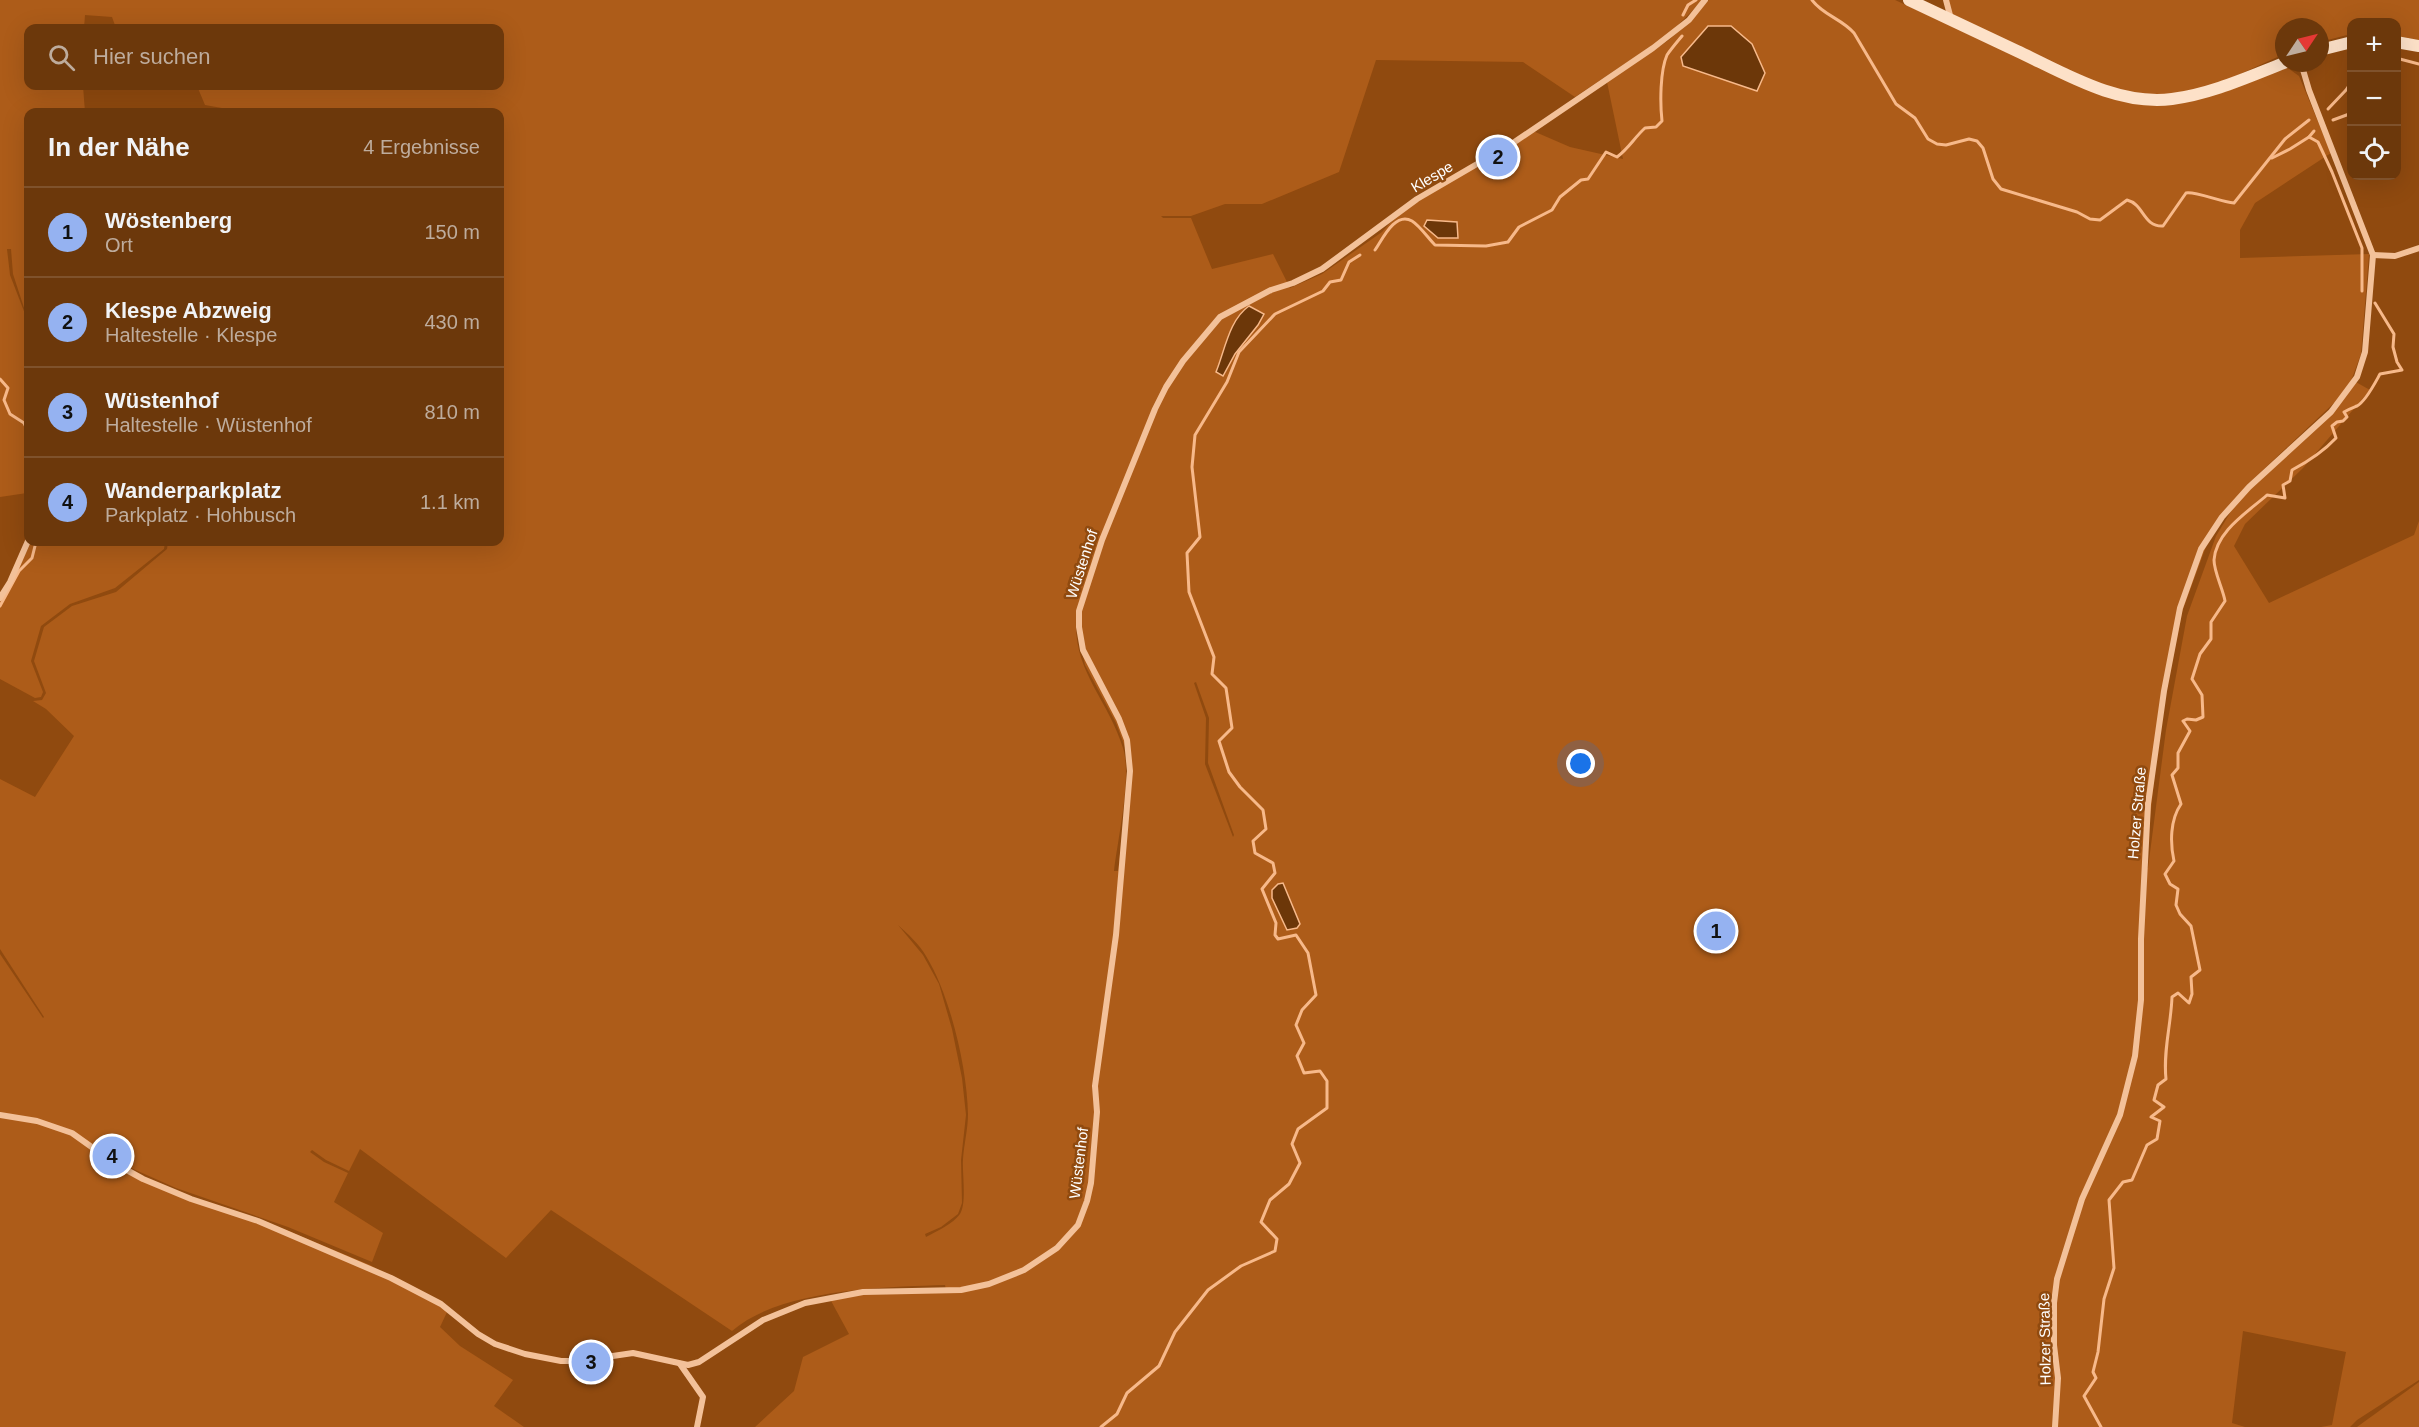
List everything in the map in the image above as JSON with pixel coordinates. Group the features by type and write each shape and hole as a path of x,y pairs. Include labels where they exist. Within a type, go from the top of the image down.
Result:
{"main road":[{"path":"1910,0 2076,79 2107,92 2140,99 2170,100 2194,95 2275,66"},
{"path":"2329,48 2347,43"},
{"path":"2401,43 2419,46"}],"street":[{"name":"Klespe","path":"1220,317 1271,290 1293,283 1322,269 1417,199 1513,143 1653,48 1689,20 1705,0"},
{"path":"1946,0 1952,20"},
{"path":"2304,72 2373,255 2395,256 2419,248"},
{"name":"Holzer Straße","path":"2055,1427 2058,1378 2054,1324 2057,1279 2082,1199 2120,1115 2135,1056 2141,1000 2141,939 2148,804 2164,691 2180,608 2201,549 2222,517 2249,487 2331,412 2357,377 2365,352 2373,255"},
{"name":"Wüstenhof","path":"0,1115 37,1121 72,1132 114,1163 143,1179 258,1221 391,1278 441,1304 478,1334 495,1344 525,1354 561,1361 579,1361 633,1353 688,1365 699,1362 763,1320 805,1303 863,1292 961,1290 989,1284 1024,1270 1057,1248 1078,1225 1091,1183 1097,1112 1095,1086 1116,935 1130,771 1128,740 1083,650 1079,627 1080,611 1102,540 1155,409 1183,361 1220,317"},
{"path":"0,598 10,582 26,546"},
{"path":"680,1363 703,1397 697,1427"}],"shaded area":[{"path":"0,0 1703,0 1668,35 1575,97 1523,62 1376,60 1339,172 1262,204 1225,204 1191,216 1161,216 1163,218 1191,218 1212,269 1273,254 1290,288 1322,274 1382,232 1406,205 1533,131 1570,147 1623,159 1607,82 1669,40 1709,0 1895,0 2106,96 2167,105 2275,69 2275,72 2293,72 2299,76 2331,153 2255,203 2240,230 2240,258 2369,254 2361,354 2351,381 2335,402 2247,485 2211,533 2182,612 2160,724 2145,867 2148,868 2166,730 2187,616 2216,536 2233,508 2249,488 2338,405 2354,381 2370,390 2303,468 2245,524 2234,546 2269,603 2414,535 2419,521 2419,1380 2357,1420 2350,1427 2321,1427 2332,1425 2346,1352 2243,1331 2232,1423 2245,1427 755,1427 794,1391 803,1357 849,1334 830,1299 879,1292 946,1290 945,1285 863,1289 804,1299 777,1306 752,1317 732,1331 551,1210 506,1258 360,1149 349,1171 312,1150 310,1152 324,1162 348,1173 334,1202 383,1233 372,1262 288,1227 176,1188 113,1160 73,1131 0,1114 0,954 44,1017 0,949 0,779 35,797 74,736 46,709 33,701 42,700 46,693 34,661 44,627 72,606 116,592 167,549 167,546 504,546 504,108 222,108 205,105 199,90 504,90 504,24 115,24 112,17 85,15 84,24 24,24 24,90 83,90 85,108 24,108 24,308 13,274 11,249 7,249 10,275 24,311 24,493 0,497","holes":["1076,621 1079,623 1085,665 1116,723 1126,750 1129,778 1118,871 1114,871 1125,791 1125,760 1117,731 1086,671 1077,639","1196,682 1209,718 1208,763 1233,837 1205,764 1206,718 1194,683","898,925 913,939 935,972 950,1011 961,1054 968,1114 963,1159 962,1209 953,1221 926,1237 925,1234 941,1227 958,1214 962,1203 961,1160 966,1115 962,1078 952,1029 939,984 923,955"]},
{"path":"1948,0 2419,0 2419,40 2401,37 2401,18 2347,18 2347,35 2329,40 2329,18 2275,18 2275,58 2214,86 2159,96 2109,88 1953,18"},
{"path":"1708,26 1731,26 1752,44 1765,73 1757,91 1683,66 1681,57"},
{"path":"1427,220 1457,222 1458,238 1438,238 1424,226"},
{"path":"1249,306 1264,314 1235,354 1223,376 1216,372 1228,336 1237,319"},
{"path":"29,546 164,546 164,549 115,588 70,604 41,626 31,661 43,692 41,697 35,698 0,679 0,602"},
{"path":"1283,883 1300,924 1297,928 1287,930 1272,898 1272,890 1278,884"},
{"path":"0,1117 37,1122 71,1134 113,1164 174,1191 286,1230 370,1265 448,1310 440,1327 460,1346 513,1380 494,1406 524,1427 0,1427"},
{"path":"2419,1382 2419,1427 2357,1427"}],"waterway":[{"path":"1683,15 1688,5 1696,0"},
{"path":"1812,0 1854,33 1896,104 1915,118 1928,139 1937,144 1946,145 1969,139 1977,141 1983,148 1993,179 2001,189 2077,212 2090,219 2100,220 2127,200 2133,202 2151,223 2163,226 2186,193 2234,203 2285,139 2309,120"},
{"path":"1375,250 1390,228 1400,220 1406,219 1415,223 1435,245 1486,246 1508,242 1519,227 1552,210 1560,197 1581,180 1588,179 1606,152 1617,157 1645,128 1656,127 1662,121 1663,70 1667,55 1682,36"},
{"path":"2401,59 2419,64"},
{"path":"2328,109 2347,88"},
{"path":"2333,120 2347,115"},
{"path":"2309,137 2314,131"},
{"path":"2272,158 2309,137 2318,142 2362,248 2362,291"},
{"path":"1101,1427 1117,1414 1127,1393 1159,1366 1175,1332 1208,1290 1241,1266 1275,1251 1277,1239 1261,1222 1270,1200 1289,1184 1300,1163 1292,1144 1298,1129 1327,1108 1327,1081 1320,1071 1304,1073 1297,1056 1304,1043 1296,1025 1302,1010 1316,995 1308,953 1296,935 1278,939 1275,935 1276,923 1262,889 1275,873 1273,863 1255,853 1253,841 1266,829 1263,810 1240,787 1229,772 1219,741 1232,728 1226,688 1212,674 1214,657 1189,592 1187,553 1200,537 1192,467 1195,435 1227,382 1239,352 1275,314 1323,291 1330,282 1341,280 1349,262 1360,255"},
{"path":"2101,1427 2084,1396 2096,1378 2093,1372 2098,1352 2104,1299 2114,1268 2109,1200 2123,1182 2132,1180 2147,1145 2157,1139 2160,1121 2151,1117 2164,1107 2154,1100 2158,1085 2166,1079 2172,997 2178,993 2189,1003 2192,994 2191,977 2200,970 2191,926 2180,914 2176,905 2178,889 2170,884 2165,874 2174,861 2172,832 2177,810 2181,804 2172,775 2178,768 2178,753 2190,731 2183,721 2203,717 2202,695 2192,679 2200,654 2211,639 2211,622 2225,601 2214,565 2216,550 2220,540 2234,523 2267,495 2285,498 2283,485 2290,481 2292,470 2316,456 2336,438 2332,426 2347,417 2344,412 2364,400 2380,374 2402,370 2393,347 2394,334 2375,303"},
{"path":"0,379 8,388 4,400 10,414 24,423"},
{"path":"0,606 19,571 32,558 35,546"}],"place":[{"name":"Klespe Abzweig","path":"1498,157"},
{"name":"Wöstenberg","path":"1716,931"},
{"name":"Wanderparkplatz","path":"112,1156"},
{"name":"Wüstenhof","path":"591,1362"}]}
